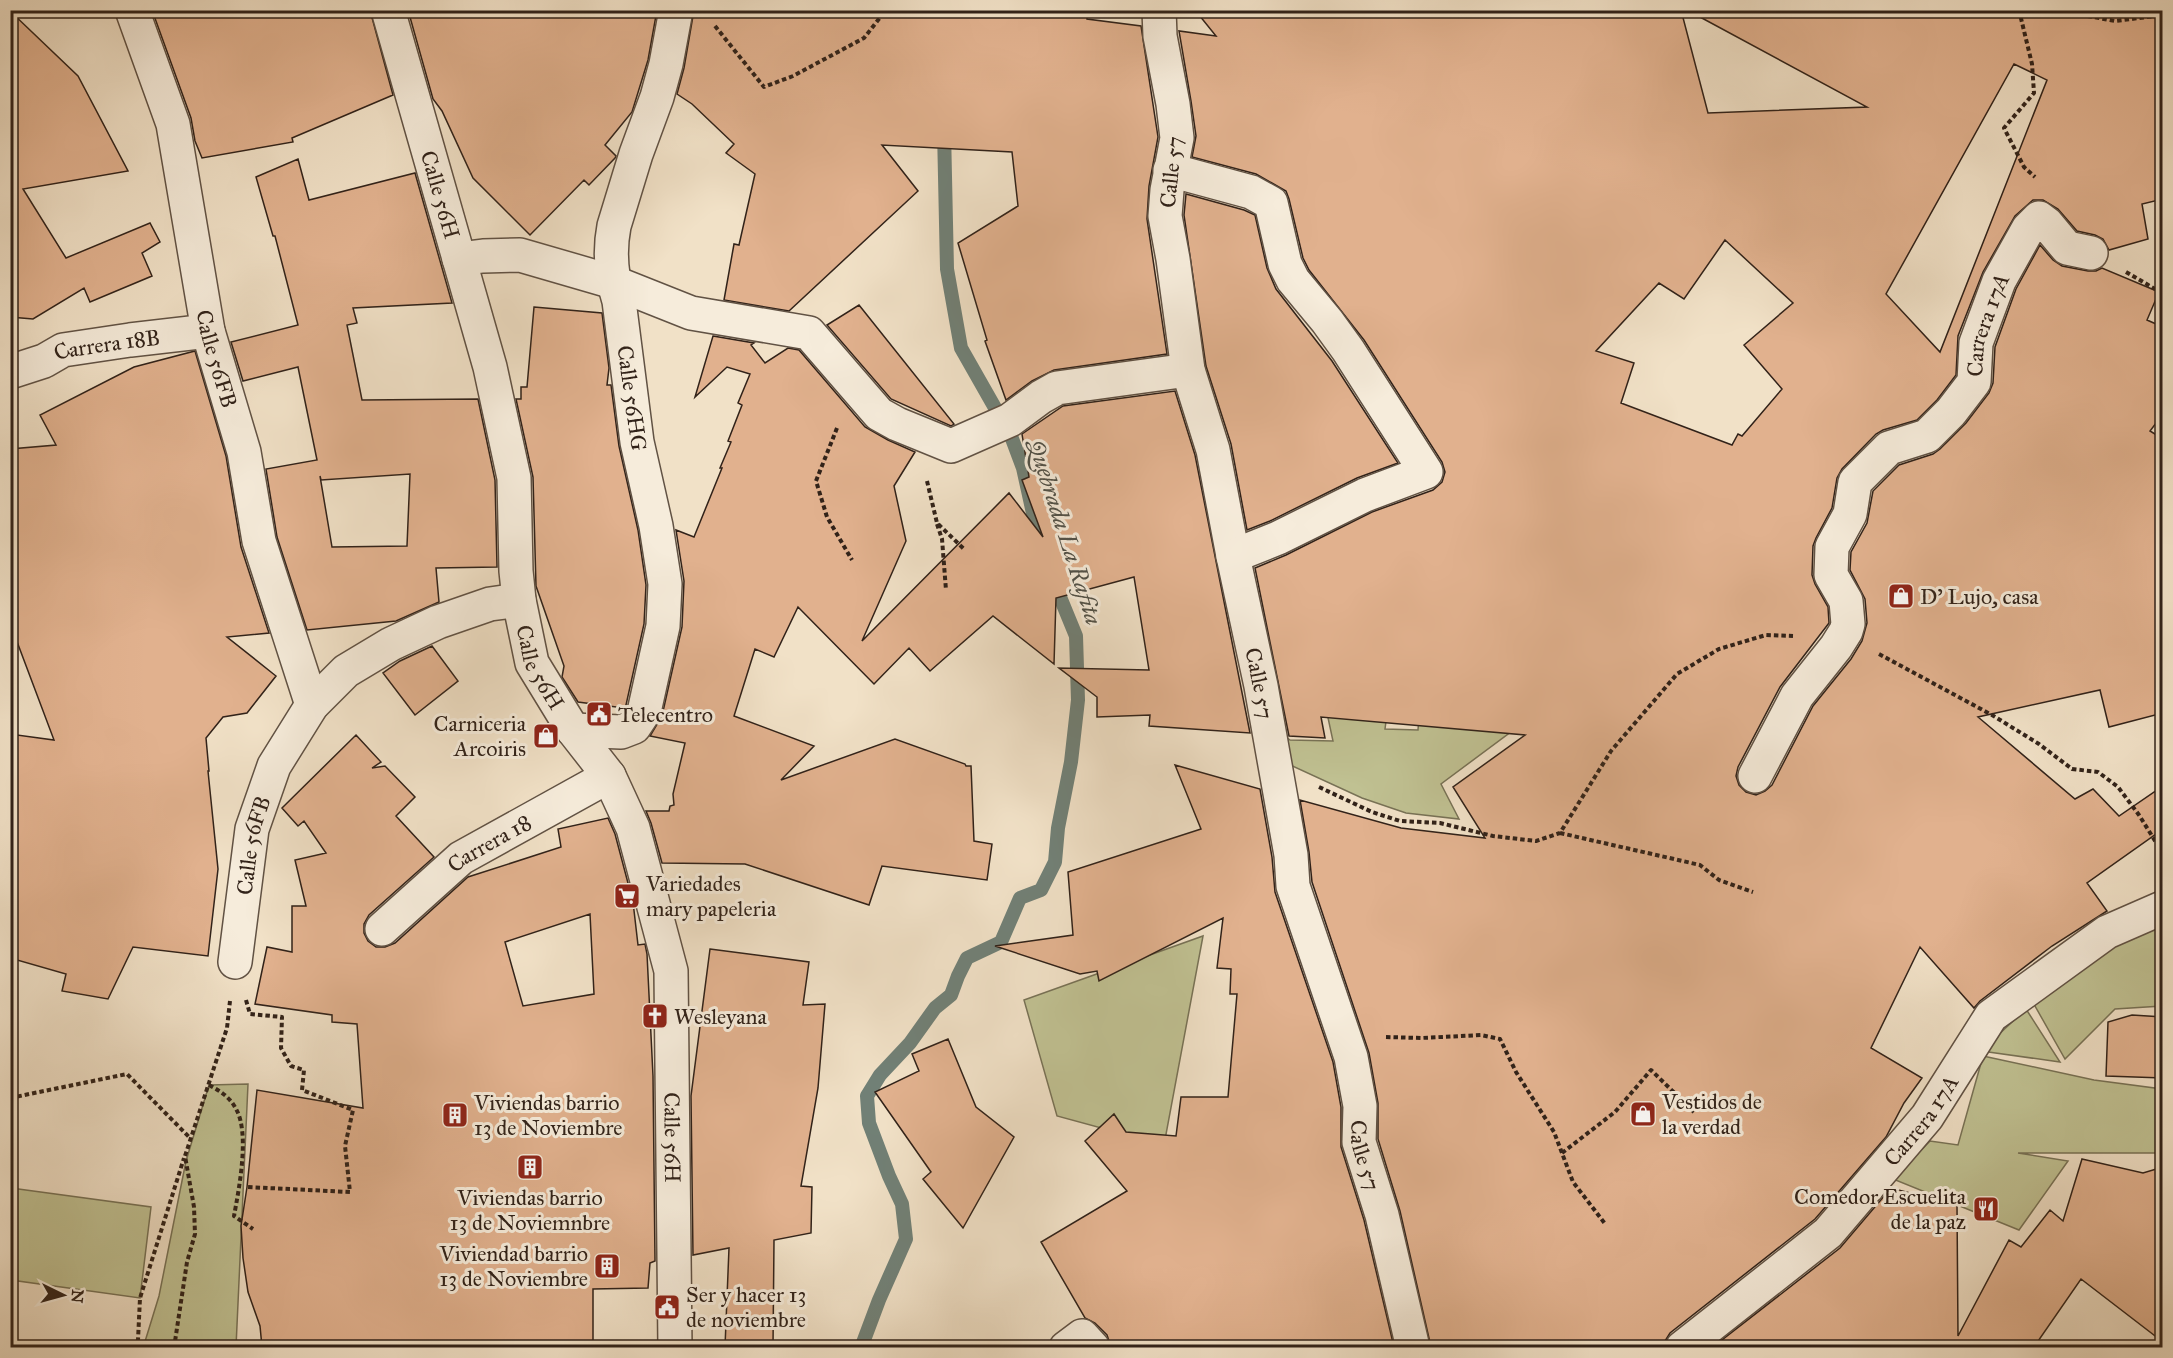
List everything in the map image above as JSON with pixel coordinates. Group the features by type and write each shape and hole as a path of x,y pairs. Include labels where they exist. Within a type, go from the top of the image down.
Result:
{"street":[{"name":"Calle 56FB","path":"132,10 173,124 208,331 244,452 260,541 312,705"},
{"name":"Calle 56H","path":"388,10 490,367 514,478 519,600 532,663 573,730 609,776 633,828 671,970 675,1347"},
{"name":"Calle 56HG","path":"573,730 621,732 634,727 644,712 663,626 663,573 656,526 637,442 619,301 613,282 610,247 614,226 636,154 657,98 676,10"},
{"name":"Calle 57","path":"1159,10 1160,36 1177,138 1170,170 1165,216 1178,290 1188,370 1213,450 1261,686 1291,855 1293,886 1351,1057 1360,1106 1359,1143 1382,1215 1413,1347"},
{"path":"1170,170 1251,192 1271,202 1285,264 1293,280 1348,350 1426,472 1365,495 1278,538 1233,556"},
{"path":"2028,230 2038,218 2047,224 2067,248 2091,253"},
{"name":"Carrera 17A","path":"1842,637 1848,624 1846,601 1832,575 1832,547 1850,514 1855,482 1889,448 1927,436 1951,412 1974,382 1976,343 1999,281 2028,230"},
{"path":"459,259 520,255 613,282 691,313 809,333 879,414 897,424 951,446 1000,424 1057,388 1188,370"},
{"name":"Carrera 18B","path":"10,372 44,361 63,350 208,331"},
{"name":"Calle 56FB","path":"235,962 252,829 274,766 312,705 346,671 391,644 438,622 490,604 519,600"},
{"path":"1755,776 1797,696 1842,637"},
{"name":"Carrera 18","path":"382,929 461,858 609,776"},
{"name":"Carrera 17A","path":"1682,1347 1828,1233 1927,1118 1990,1016 2107,932 2163,908"}],"path":[{"path":"707,20 721,33 764,87 794,76 864,38 886,10"},
{"path":"2019,10 2032,64 2034,93 2004,128 2024,166 2045,188 2028,230"},
{"path":"2028,14 2066,12 2115,21 2156,16 2163,19"},
{"path":"837,426 816,481 826,517 852,560"},
{"path":"915,430 942,539 946,590"},
{"path":"937,523 965,550"},
{"path":"1560,833 1611,751 1677,674 1719,649 1766,635 1842,637 1879,654 2011,726 2072,769 2098,772 2118,787 2163,852"},
{"path":"1275,765 1372,812 1400,822 1440,823 1493,836 1536,841 1560,833 1700,865 1719,880 1753,892"},
{"path":"134,1347 138,1340 140,1298 227,1028 235,962"},
{"path":"235,962 250,1014 282,1017 281,1048 291,1066 304,1071 302,1090 353,1110 345,1146 350,1192 248,1187"},
{"path":"1378,1036 1421,1038 1481,1035 1500,1039 1516,1072 1554,1132 1573,1182 1606,1225"},
{"path":"1562,1154 1615,1112 1651,1070 1694,1112"},
{"path":"10,1098 127,1074 190,1139"},
{"path":"209,1085 225,1094 237,1111 243,1135 234,1216 253,1229"},
{"path":"174,1347 187,1262 195,1234 194,1207 184,1156"}],"green space":[{"path":"1324,699 1388,706 1385,729 1418,730 1420,704 1488,708 1508,734 1441,784 1459,819 1406,813 1362,798 1288,764 1277,730 1290,740 1333,741"},
{"path":"2162,919 2162,1006 2115,1009 2065,1059 2031,999 2115,937"},
{"path":"1203,936 1164,1145 1057,1116 1024,1000"},
{"path":"2026,1009 2060,1062 1981,1051"},
{"path":"1983,1056 2094,1080 2162,1089 2162,1153 2018,1153 2068,1161 2019,1230 1893,1179 1930,1141 1958,1145"},
{"path":"248,1084 236,1347 143,1348 159,1296 186,1161 209,1085"},
{"path":"11,1188 151,1207 140,1298 11,1280"}],"building":[{"path":"152,10 370,10 393,95 292,138 293,142 202,158 195,141 191,118"},
{"path":"408,10 657,10 648,60 632,112 605,145 616,156 615,158 589,185 584,180 530,235 473,178 442,111 433,99"},
{"path":"694,10 1087,10 1087,19 1141,26 1158,137 1149,186 1147,219 1167,354 1054,370 1032,381 1006,400 985,341 987,340 958,243 1018,206 1012,152 882,145 918,191 789,311 724,300 734,244 739,245 755,174 726,153 734,144 692,104 677,94"},
{"path":"1195,10 1681,10 1708,113 1867,107 1687,10 2163,10 2163,199 2142,204 2148,239 2109,250 2103,239 2077,231 2058,209 2043,200 2033,200 2015,216 1983,272 1958,336 1956,375 1937,400 1917,420 1876,434 1842,469 1837,478 1832,508 1813,546 1812,575 1828,607 1829,623 1780,687 1738,767 1736,776 1739,785 1746,792 1756,795 1772,785 1813,706 1851,659 1862,641 1867,623 1865,599 1850,570 1851,552 1867,523 1873,491 1899,465 1933,454 1940,449 1966,423 1989,393 1993,383 1995,347 2016,289 2040,245 2053,260 2062,266 2088,271 2102,268 2159,292 2147,320 2163,327 2163,414 2150,431 2163,439 2163,713 2109,727 2100,690 1978,717 2075,799 2093,789 2119,816 2163,786 2163,829 2087,883 2107,911 2052,946 1974,1008 1920,947 1871,1048 1922,1078 1904,1103 1886,1137 1815,1219 1670,1333 1664,1347 1431,1347 1400,1211 1378,1139 1378,1103 1369,1053 1312,882 1300,800 1401,828 1485,838 1453,787 1525,735 1321,717 1325,738 1289,736 1255,568 1372,512 1433,490 1442,482 1445,472 1442,462 1364,340 1309,270 1303,258 1286,191 1256,174 1192,157 1196,136 1179,31 1216,36","holes":["2014,64 2047,80 1940,352 1886,294","1725,240 1793,303 1744,345 1782,389 1742,436 1738,434 1732,445 1621,403 1634,363 1596,351 1659,283 1684,299"]},
{"path":"10,11 78,76 128,171 23,189 66,258 150,223 160,242 142,253 152,276 90,302 84,288 33,319 10,317"},
{"path":"298,159 309,200 415,173 452,303 353,308 357,323 347,325 362,400 478,399 495,480 497,567 436,568 439,602 396,621 307,630 277,537 266,469 317,460 298,367 243,381 231,342 298,325 275,236 273,236 256,177","holes":["410,474 407,546 332,547 320,476 321,480"]},
{"path":"1186,194 1255,215 1267,268 1276,289 1332,361 1398,463 1357,478 1247,530 1231,444 1206,366 1184,215"},
{"path":"859,305 954,424 951,426 891,399 827,325"},
{"path":"534,307 602,313 609,368 607,385 611,385 619,446 638,530 646,585 644,624 624,708 578,702 562,677 564,666 536,586 533,477 516,399 521,399 521,387 527,387"},
{"path":"713,336 754,343 751,345 765,363 788,348 799,350 865,427 915,452 894,486 906,541 862,641 1009,493 1043,537 1022,480 1029,477 1022,434 1063,406 1175,391 1195,455 1250,733 1149,726 1150,715 1097,717 1097,697 1059,668 1149,670 1134,577 1056,598 1054,664 993,616 930,671 909,648 874,684 798,607 774,657 755,649 734,716 814,746 781,780 895,739 971,766 974,841 992,844 987,880 882,866 869,905 745,864 662,863 646,811 669,811 670,806 674,805 673,794 685,743 650,736 662,716 682,627 684,581 676,530 694,537 731,442 728,441 742,405 738,403 750,374 727,367 695,397"},
{"path":"195,351 226,456 241,547 269,633 227,637 276,676 247,713 223,717 206,738 218,869 208,956 133,947 108,999 62,991 66,974 10,958 10,734 54,740 10,623 10,449 56,445 40,415 134,367"},
{"path":"432,646 458,681 415,715 383,673 400,661"},
{"path":"356,735 381,762 372,768 385,766 415,797 396,816 434,857 369,915 364,924 364,933 368,941 376,947 385,947 395,943 468,877 561,847 558,829 608,818 615,834 633,902 638,945 645,944 647,954 653,1076 655,1261 650,1263 648,1288 593,1289 593,1347 262,1347 260,1326 248,1292 241,1226 257,1090 363,1108 357,1024 332,1022 332,1015 255,1004 267,947 292,952 292,906 306,906 295,860 326,853 304,821 298,826 282,808","holes":["590,914 594,994 523,1006 505,942"]},
{"path":"1175,765 1260,789 1272,857 1275,892 1333,1062 1341,1107 1341,1147 1364,1220 1394,1347 1111,1347 1107,1335 1095,1323 1085,1318 1041,1242 1127,1191 1085,1141 1114,1114 1126,1132 1176,1136 1181,1097 1228,1097 1237,994 1230,994 1231,969 1217,968 1223,918 1099,981 1097,971 1080,974 995,946 1073,935 1068,872 1201,829"},
{"path":"710,949 809,962 803,1005 825,1004 818,1088 801,1186 812,1187 811,1233 774,1240 773,1347 725,1347 729,1248 693,1255 691,1096"},
{"path":"2132,1015 2163,1017 2163,1078 2106,1076 2108,1022"},
{"path":"948,1039 976,1107 1014,1137 963,1228 923,1179 931,1172 875,1092 919,1071 912,1054"},
{"path":"2082,1159 2143,1173 2163,1167 2163,1342 2081,1279 2034,1347 1713,1347 1840,1248 1891,1188 1957,1205 1958,1336 2009,1240 2021,1247 2050,1210 2063,1221"}],"waterway":[{"name":"Quebrada La Rafita","path":"944,130 947,269 961,348 1011,436 1023,468 1040,545"},
{"name":"Quebrada La Rafita","path":"861,1348 906,1239 902,1204 869,1123 867,1096 880,1075 910,1043 935,1008 951,995 967,958 1001,942 1020,898 1041,890 1055,862 1058,828 1071,762 1078,700 1076,636 1053,580"}],"place":[{"name":"D' Lujo, casa","path":"1901,596"},
{"name":"Telecentro","path":"599,714"},
{"name":"Carniceria Arcoiris","path":"546,736"},
{"name":"Variedades mary papeleria","path":"627,896"},
{"name":"Wesleyana","path":"655,1016"},
{"name":"Vestidos de la verdad","path":"1643,1114"},
{"name":"Viviendas barrio 13 de Noviembre","path":"455,1115"},
{"name":"Viviendas barrio 13 de Noviemnbre","path":"530,1167"},
{"name":"Comedor Escuelita de la paz","path":"1986,1209"},
{"name":"Viviendad barrio 13 de Noviembre","path":"607,1266"},
{"name":"Ser y hacer 13 de noviembre","path":"667,1307"}]}
